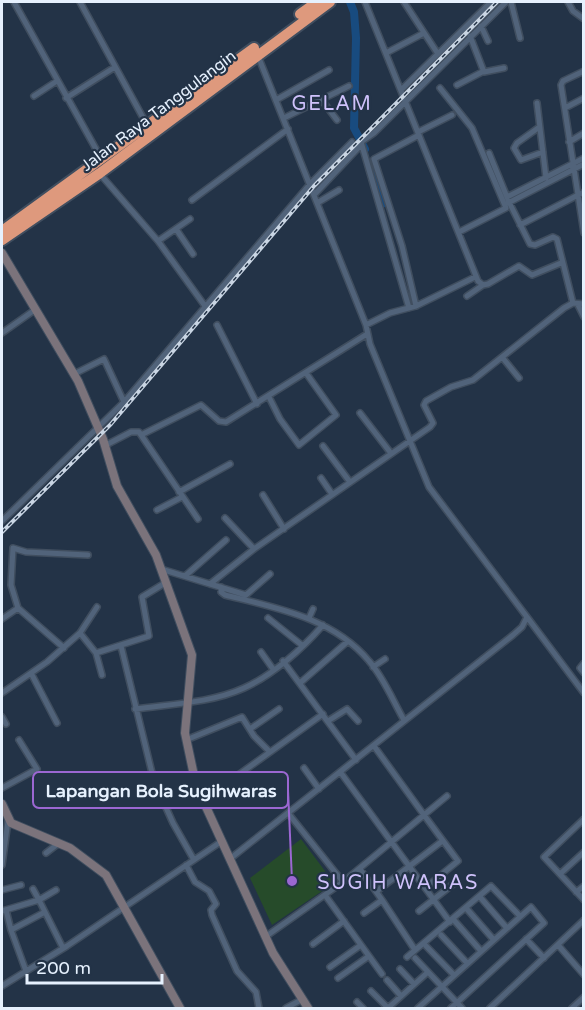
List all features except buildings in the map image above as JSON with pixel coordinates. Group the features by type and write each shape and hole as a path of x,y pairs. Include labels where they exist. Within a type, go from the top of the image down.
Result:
{"highway":[{"name":"Jalan Raya Tanggulangin","path":"2,240 100,173 257,54 330,2"},
{"path":"2,231 313,3"}],"street":[{"path":"14,2 101,158"},
{"path":"80,2 147,125"},
{"path":"367,2 475,277 483,285"},
{"path":"404,2 438,54"},
{"path":"401,90 491,2"},
{"path":"314,195 362,142 374,134 405,100 506,2"},
{"path":"511,2 520,38"},
{"path":"568,2 573,11 584,19"},
{"path":"481,26 488,41"},
{"path":"386,53 424,33"},
{"path":"470,36 484,70 488,74 504,68"},
{"path":"257,54 431,490 525,621 584,693"},
{"path":"66,98 115,67"},
{"path":"276,100 328,70"},
{"path":"457,85 484,70"},
{"path":"584,71 562,82 572,167 584,233"},
{"path":"34,96 57,81"},
{"path":"284,118 349,86"},
{"path":"440,88 472,128 507,203 532,245 555,237 561,263 584,317"},
{"path":"565,108 584,98"},
{"path":"321,99 337,120"},
{"path":"537,103 538,128 546,179"},
{"path":"413,307 402,246 374,159 452,115"},
{"path":"538,128 517,143 514,148 521,160 543,152"},
{"path":"192,200 288,129"},
{"path":"569,142 584,134"},
{"path":"2,521 124,402 310,184 352,142"},
{"path":"362,142 413,307"},
{"path":"489,153 507,203"},
{"path":"572,167 584,158"},
{"path":"459,232 546,179 584,164"},
{"path":"100,173 158,241 205,306"},
{"path":"317,204 339,190"},
{"path":"520,225 584,192"},
{"path":"158,241 190,219"},
{"path":"176,229 193,254"},
{"path":"2,253 74,374 106,446 117,486 154,549 192,655 185,725 186,741 199,792 265,937 301,1000 308,1008"},
{"path":"467,296 519,266 532,275 561,263"},
{"path":"366,326 390,313 413,307 475,277"},
{"path":"210,584 254,549 433,423 425,402 459,385 578,304"},
{"path":"2,333 36,309"},
{"path":"217,325 264,399 299,445 336,416 306,373"},
{"path":"141,435 201,405 222,422 264,399 367,334"},
{"path":"502,357 519,378"},
{"path":"74,374 104,359 124,402"},
{"path":"360,413 392,451"},
{"path":"106,446 131,432 141,435 198,519"},
{"path":"323,446 350,482"},
{"path":"157,510 230,464"},
{"path":"321,478 332,494"},
{"path":"262,495 284,529"},
{"path":"225,518 254,549"},
{"path":"185,576 226,540"},
{"path":"6,544 12,550 42,554 88,555"},
{"path":"12,550 11,585 18,608 29,614 64,648"},
{"path":"96,652 150,636 142,597 163,576 185,576 221,589 247,595 270,574"},
{"path":"221,589 225,595 310,615 379,663 390,697 406,719"},
{"path":"2,693 82,635 97,607"},
{"path":"2,619 18,608"},
{"path":"268,618 303,646"},
{"path":"231,858 374,746 525,621"},
{"path":"135,709 188,702 242,689 303,646 323,625"},
{"path":"82,635 96,652 102,675"},
{"path":"300,683 347,642"},
{"path":"121,646 135,709 159,795 194,860"},
{"path":"261,652 273,669"},
{"path":"283,661 356,760"},
{"path":"584,663 580,668 584,673"},
{"path":"31,673 57,723"},
{"path":"384,702 390,697"},
{"path":"391,714 397,708"},
{"path":"250,729 279,709"},
{"path":"328,722 347,709 358,721"},
{"path":"234,778 323,714"},
{"path":"2,717 6,724"},
{"path":"186,741 242,717 270,752"},
{"path":"2,788 37,769 19,740"},
{"path":"374,746 458,860 425,888"},
{"path":"304,768 319,789"},
{"path":"340,773 434,900 481,951"},
{"path":"265,937 360,869 447,796"},
{"path":"2,804 3,813 9,821 59,843 98,868 108,879 180,1008"},
{"path":"288,813 343,882"},
{"path":"584,819 544,856 584,900"},
{"path":"2,865 9,821"},
{"path":"2,986 125,908 222,841"},
{"path":"377,891 441,842"},
{"path":"46,853 59,843"},
{"path":"560,874 584,852"},
{"path":"186,865 196,884 210,892 216,904 211,910 212,915 237,971 251,984 258,997 259,1008"},
{"path":"360,869 415,950"},
{"path":"419,911 457,881"},
{"path":"2,890 21,885"},
{"path":"576,892 584,885"},
{"path":"407,957 492,886 519,915"},
{"path":"33,889 63,948"},
{"path":"26,971 4,910 39,900 56,890"},
{"path":"325,895 382,974"},
{"path":"480,897 506,927"},
{"path":"364,913 382,900"},
{"path":"418,1008 530,907 544,922 452,1008"},
{"path":"466,908 493,939"},
{"path":"11,930 45,912"},
{"path":"491,1008 584,920"},
{"path":"313,944 344,921"},
{"path":"441,934 467,963"},
{"path":"526,939 546,956"},
{"path":"330,967 361,945"},
{"path":"426,946 454,975"},
{"path":"557,946 584,975"},
{"path":"338,978 369,956"},
{"path":"415,958 462,1008"},
{"path":"400,969 414,984"},
{"path":"371,991 388,1008 428,972"},
{"path":"387,980 401,996"},
{"path":"286,1008 301,1000"},
{"path":"572,1008 581,1000"},
{"path":"357,1002 363,1008"}],"green space":[{"path":"301,839 334,883 272,925 250,878"}],"waterway":[{"path":"350,2 354,12 356,38 354,128 365,149"},
{"path":"371,167 382,204"}],"railway":[{"path":"2,532 111,424 314,186 497,2"}],"place":[{"name":"Lapangan Bola Sugihwaras","path":"292,881"}],"district":[{"name":"GELAM","path":"332,103"},
{"name":"SUGIH WARAS","path":"398,882"}]}
